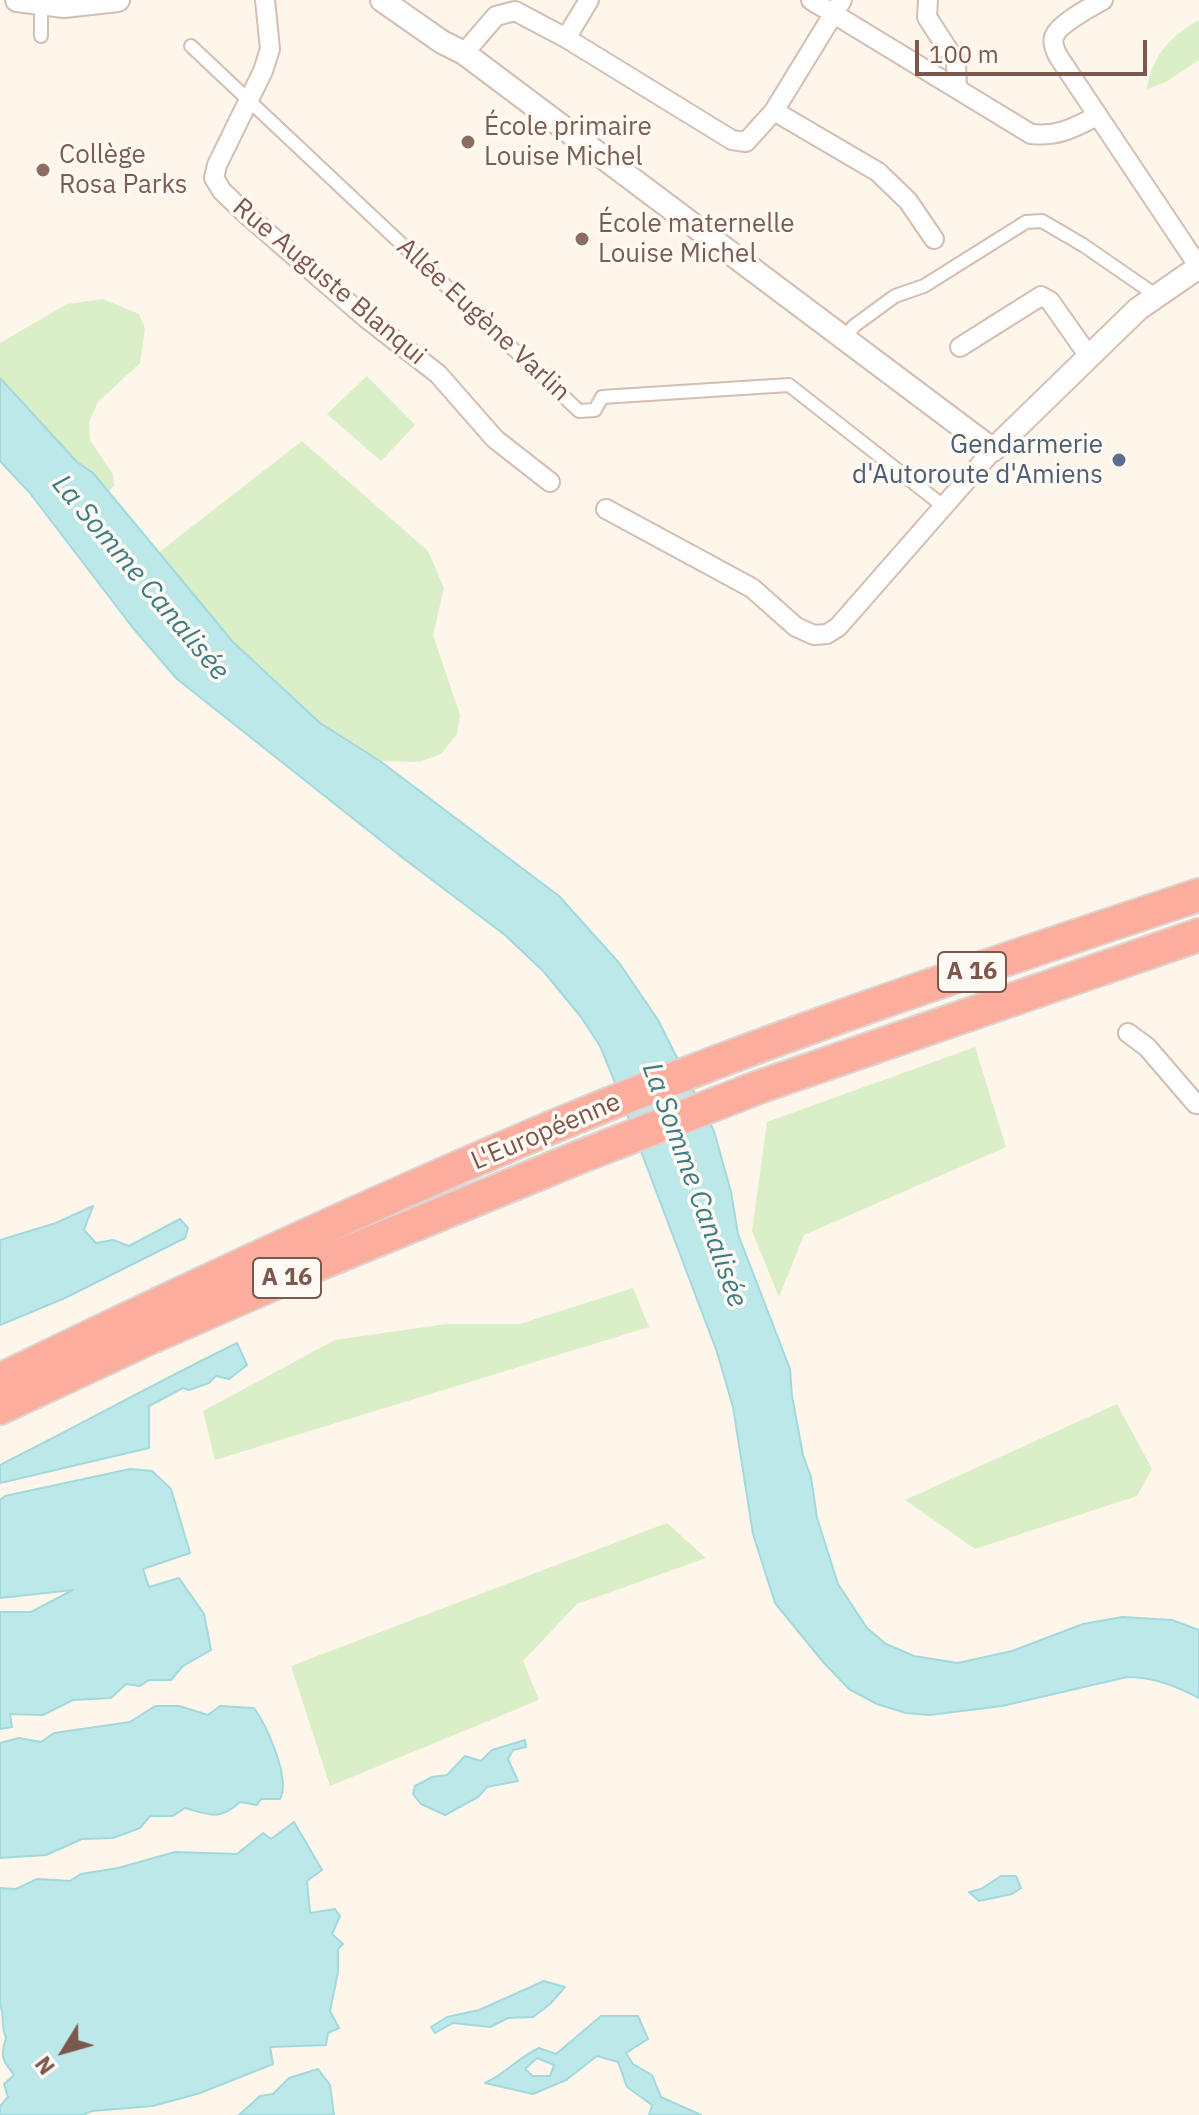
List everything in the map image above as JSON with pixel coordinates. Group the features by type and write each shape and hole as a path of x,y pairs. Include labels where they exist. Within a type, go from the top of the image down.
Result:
{"highway":[{"name":"L'Européenne","path":"0,1380 290,1242 563,1123 746,1051 1199,895"},
{"name":"L'Européenne","path":"0,1408 314,1266 577,1158 759,1087 1199,935"}],"street":[{"path":"17,0 64,6 118,0"},
{"name":"Rue Auguste Blanqui","path":"265,0 270,49 263,71 217,165 214,178 222,191 366,318 438,374 495,439 550,482"},
{"path":"382,0 442,42 460,50"},
{"path":"405,0 444,31 460,50 993,450"},
{"path":"566,38 589,0"},
{"path":"811,0 838,7 957,89 1031,134 1049,136 1064,133 1097,116"},
{"path":"928,0 927,17 956,62 957,89"},
{"path":"606,509 752,588 796,627 814,635 827,634 838,627 993,450 1088,355 1138,309 1199,267 1058,56 1053,38 1059,28 1103,0"},
{"path":"41,2 41,36"},
{"path":"460,50 496,16 515,11 566,38 732,140 746,142 774,111 838,7"},
{"name":"Allée Eugène Varlin","path":"191,46 579,411 595,410 602,397 789,385 942,505"},
{"path":"774,111 878,172 908,201 934,239"},
{"path":"844,339 854,326 895,296 924,286 1026,222 1042,221 1157,296"},
{"path":"960,347 1041,296 1050,301 1088,355"},
{"path":"1128,1033 1147,1047 1199,1104"}],"green space":[{"path":"1199,20 1199,60 1166,82 1147,89 1153,67 1164,48"},
{"path":"103,299 139,314 145,329 140,363 98,402 89,422 90,440 113,474 114,486 109,491 93,473 77,462 0,378 0,343 67,304"},
{"path":"367,376 415,425 381,461 327,414"},
{"path":"302,441 428,551 444,588 433,635 460,715 457,734 441,754 419,762 380,761 320,723 233,642 158,553"},
{"path":"975,1047 1006,1147 804,1235 779,1297 752,1231 767,1122"},
{"path":"633,1288 649,1327 215,1460 203,1411 335,1340 446,1324 520,1324"},
{"path":"1117,1404 1152,1469 1137,1496 975,1549 905,1500"},
{"path":"667,1523 706,1558 577,1604 523,1661 539,1700 330,1786 291,1666"}],"water":[{"name":"La Somme Canalisée","path":"0,378 77,462 93,473 233,642 320,723 380,761 559,896 620,964 658,1020 714,1131 731,1192 738,1234 790,1369 792,1396 817,1518 838,1584 867,1628 886,1644 914,1656 958,1663 1012,1651 1083,1624 1122,1617 1172,1620 1199,1630 1199,1698 1164,1683 1127,1677 1002,1706 930,1715 906,1713 877,1704 849,1689 824,1663 775,1603 753,1534 733,1407 717,1352 600,1046 544,972 505,935 177,679 133,628 29,492 0,461"},
{"path":"93,1206 84,1230 96,1243 113,1240 129,1246 180,1219 188,1228 185,1238 65,1298 0,1325 0,1240 56,1223"},
{"path":"237,1343 247,1365 229,1379 216,1376 209,1383 189,1390 183,1388 149,1406 149,1448 0,1483 0,1465"},
{"path":"130,1469 152,1471 171,1489 190,1553 143,1569 149,1587 179,1578 204,1614 211,1650 183,1666 171,1680 149,1680 140,1686 126,1684 111,1698 73,1700 43,1715 10,1714 12,1727 0,1729 0,1612 31,1612 73,1590 0,1598 0,1500 5,1496"},
{"path":"155,1706 179,1706 208,1715 220,1706 254,1708 271,1739 280,1766 283,1790 280,1799 261,1799 257,1805 240,1802 226,1812 214,1815 185,1808 173,1816 150,1816 140,1828 113,1838 82,1839 46,1855 0,1858 0,1743 19,1738 41,1742 54,1733 130,1722"},
{"path":"525,1740 526,1747 513,1750 508,1759 518,1781 487,1787 478,1797 445,1815 421,1804 413,1794 415,1786 432,1777 447,1775 465,1756 481,1761 492,1750"},
{"path":"294,1822 322,1870 307,1881 310,1913 335,1909 340,1916 332,1934 343,1944 338,1949 338,1972 330,2011 339,2028 328,2033 326,2045 270,2047 273,2064 200,2093 153,2106 92,2111 83,2115 0,2115 0,2106 8,2097 4,2084 14,2075 3,2054 6,2038 0,2004 0,1888 16,1889 37,1879 70,1881 81,1874 118,1868 175,1852 237,1854 263,1833 271,1839"},
{"path":"1001,1876 1016,1876 1021,1888 1012,1894 979,1901 969,1892 981,1889"},
{"path":"544,1981 565,1987 533,2017 508,2018 490,2027 453,2023 435,2033 431,2027 447,2017 479,2010"},
{"path":"601,2016 638,2016 648,2039 626,2053 633,2064 652,2075 661,2097 701,2115 649,2115 652,2105 627,2087 618,2062 597,2056 566,2080 533,2094 485,2083 539,2048 556,2054","holes":["537,2058 554,2065 550,2076 533,2076 525,2069"]},
{"path":"318,2069 330,2085 334,2115 239,2115 260,2096 273,2094 289,2078"}],"place":[{"name":"École primaire Louise Michel","path":"468,142"},
{"name":"Collège Rosa Parks","path":"43,170"},
{"name":"École maternelle Louise Michel","path":"582,239"},
{"name":"Gendarmerie d'Autoroute d'Amiens","path":"1119,460"}]}
